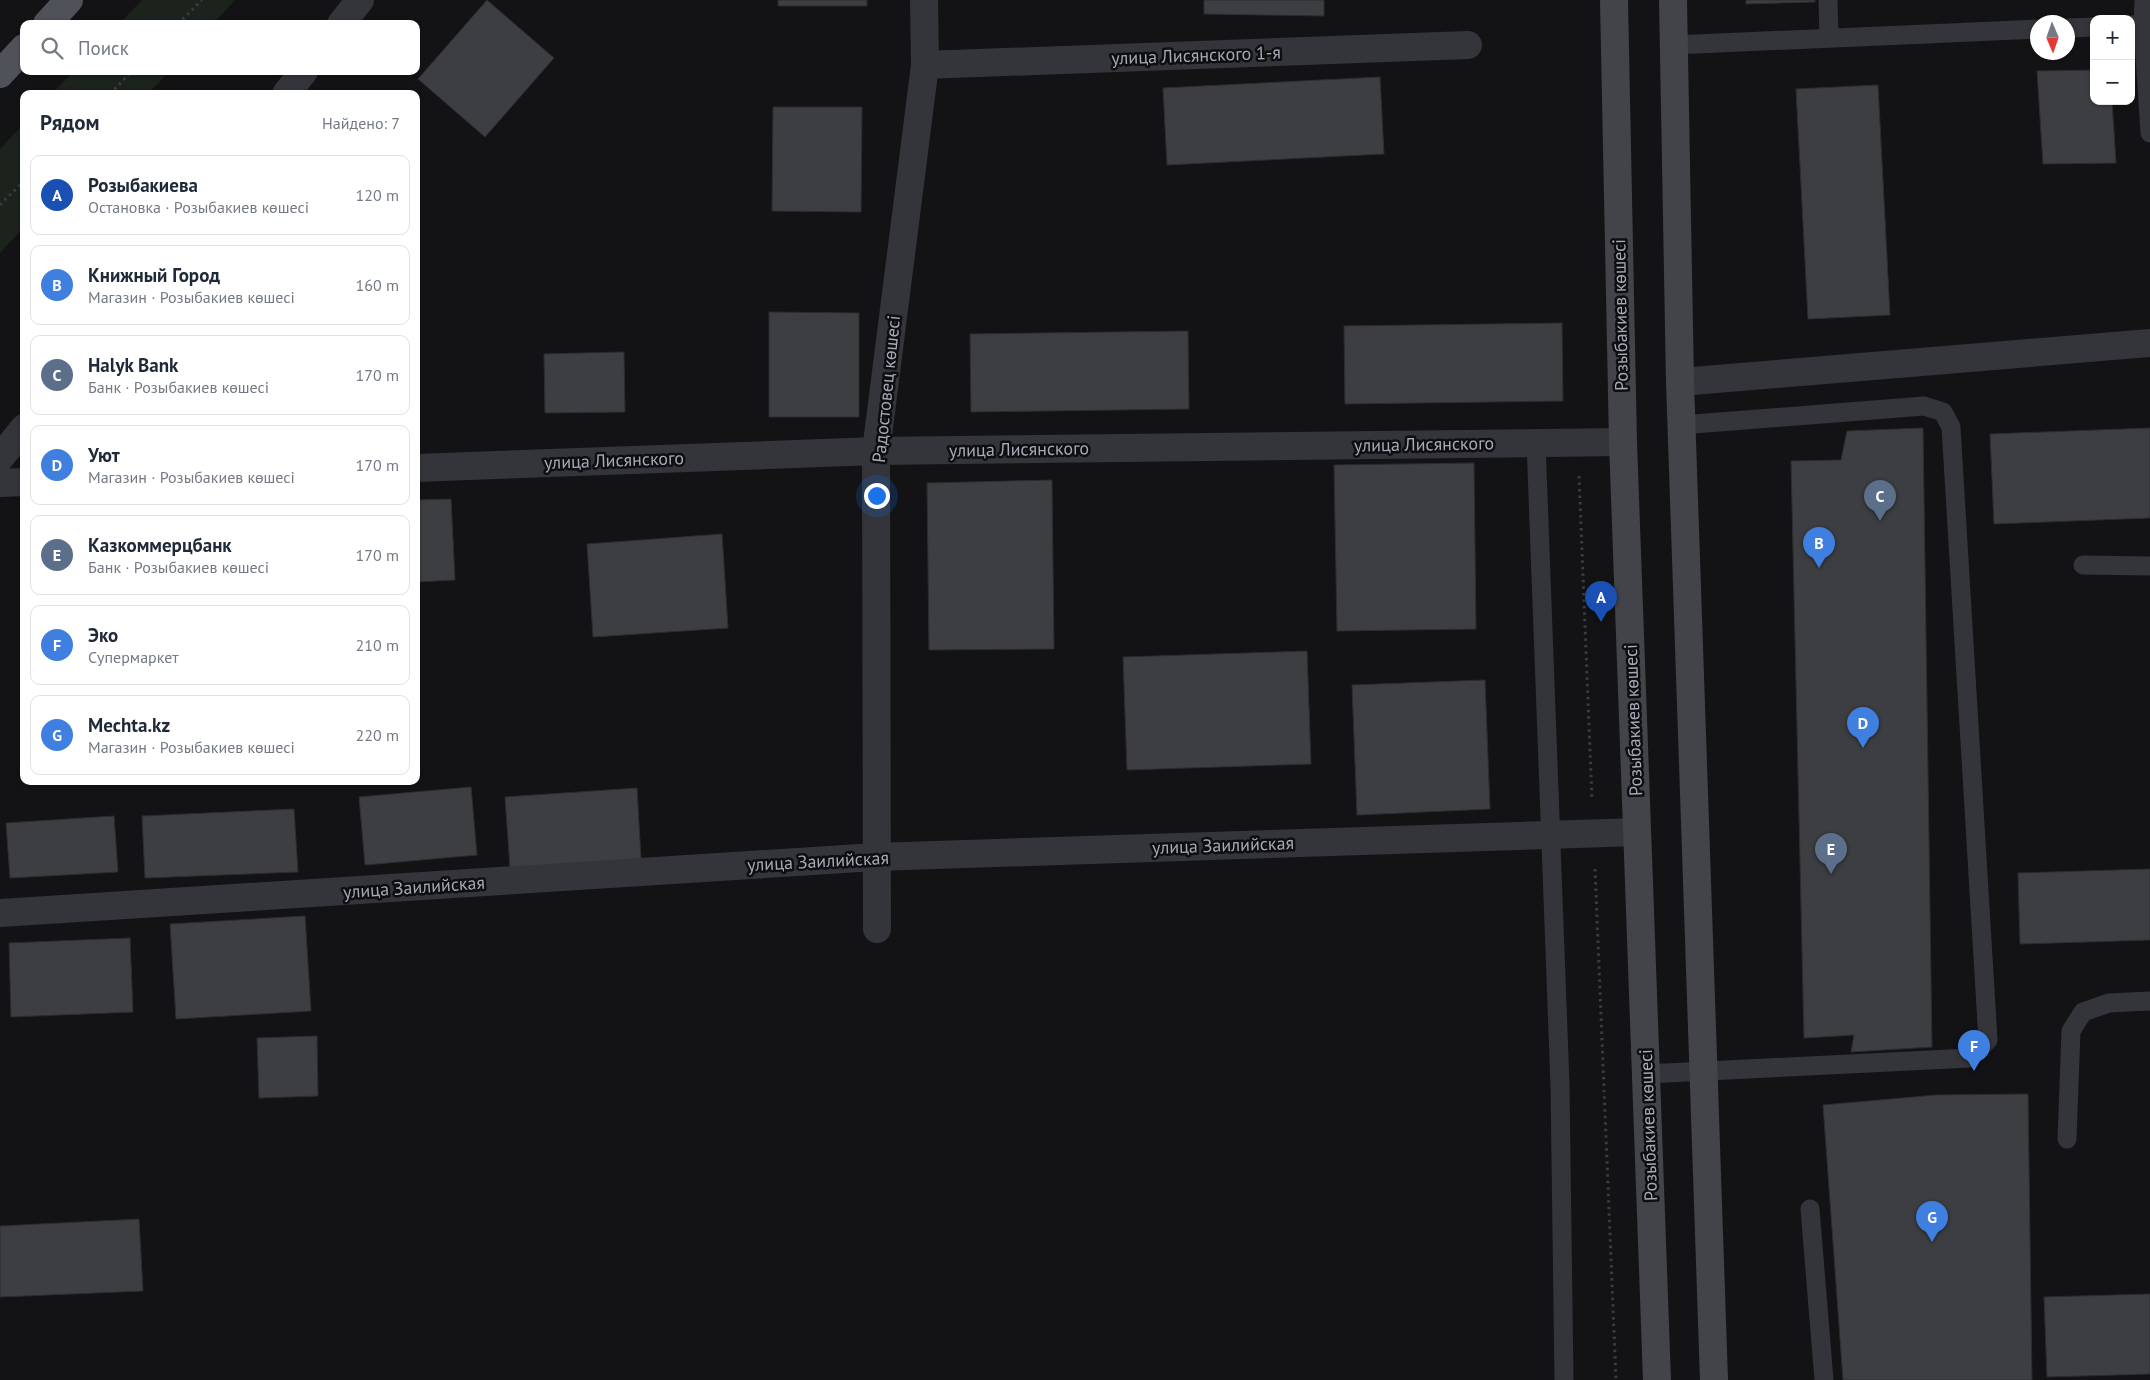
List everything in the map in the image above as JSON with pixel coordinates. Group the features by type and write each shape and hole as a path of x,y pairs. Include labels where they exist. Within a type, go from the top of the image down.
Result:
{"main road":[{"path":"51,20 69,0"},
{"name":"Розыбакиев көшесі","path":"1614,0 1623,442 1658,1380"},
{"path":"1673,0 1681,426 1714,1380"},
{"path":"0,74 20,52"}],"street":[{"path":"345,20 360,0"},
{"name":"Радостовец көшесі","path":"877,929 875,857 876,451 925,64 924,0"},
{"name":"улица Лисянского 1-я","path":"925,64 1468,45"},
{"path":"289,90 301,75"},
{"path":"1680,382 2150,344"},
{"path":"0,458 20,433"},
{"name":"улица Лисянского","path":"420,468 876,451 1623,442"},
{"path":"0,483 20,482"},
{"name":"улица Заилийская","path":"0,913 875,857 1637,832"}],"lane":[{"path":"1828,0 1829,38"},
{"path":"2144,0 2137,25 2150,133"},
{"path":"2075,28 2090,27"},
{"path":"1674,45 2030,29"},
{"path":"1646,1074 1970,1058 1988,1040 1950,426 1943,412 1924,406 1681,426"},
{"path":"1536,442 1560,1085 1564,1380"},
{"path":"2083,565 2150,566"},
{"path":"2068,1139 2071,1031 2083,1012 2109,1003 2150,1002"},
{"path":"1810,1209 1824,1380"}],"path":[{"path":"182,20 202,0"},
{"path":"114,90 128,75"},
{"path":"0,205 20,185"},
{"path":"1579,475 1616,1380"}],"shaded area":[{"path":"142,0 235,0 217,20 123,20"},
{"path":"70,75 165,75 152,90 56,90"},
{"path":"20,128 20,231 0,253 0,149"}],"building":[{"path":"487,0 554,58 485,137 418,79"},
{"path":"778,0 867,0 867,6 778,6"},
{"path":"1204,0 1324,0 1324,16 1204,14"},
{"path":"1746,0 1815,0 1815,2 1746,4"},
{"path":"2090,70 2090,105 2112,105 2116,163 2043,164 2037,71"},
{"path":"1380,77 1384,154 1167,165 1163,88"},
{"path":"1878,85 1890,315 1808,319 1796,89"},
{"path":"773,107 862,107 861,212 772,211"},
{"path":"769,312 859,313 859,417 769,417"},
{"path":"1562,323 1563,401 1345,404 1344,326"},
{"path":"1188,331 1189,409 971,412 970,334"},
{"path":"624,352 625,412 545,413 544,354"},
{"path":"1923,428 1932,1047 1851,1052 1854,1035 1804,1038 1791,461 1841,460 1847,431"},
{"path":"2150,428 2150,518 1994,524 1990,434"},
{"path":"1474,463 1476,629 1337,631 1334,465"},
{"path":"1052,480 1054,649 929,650 927,483"},
{"path":"451,499 455,580 420,582 420,500"},
{"path":"722,534 728,628 593,637 587,544"},
{"path":"1307,651 1311,764 1127,770 1123,657"},
{"path":"1485,680 1490,809 1357,815 1352,685"},
{"path":"471,787 477,855 365,865 359,797"},
{"path":"637,788 641,859 510,868 505,797"},
{"path":"294,809 298,872 145,878 142,816"},
{"path":"114,816 118,872 10,878 6,823"},
{"path":"2150,869 2150,940 2020,944 2018,873"},
{"path":"305,916 311,1011 176,1019 170,924"},
{"path":"130,938 133,1012 11,1017 9,943"},
{"path":"317,1036 318,1096 259,1098 257,1038"},
{"path":"2028,1094 2032,1380 1843,1380 1823,1105 1936,1095"},
{"path":"139,1219 143,1291 0,1297 0,1226"},
{"path":"2150,1294 2150,1374 2047,1377 2044,1297"}],"place":[{"name":"Halyk Bank","path":"1880,521"},
{"name":"Книжный Город","path":"1819,568"},
{"name":"Розыбакиева","path":"1601,622"},
{"name":"Уют","path":"1863,748"},
{"name":"Казкоммерцбанк","path":"1831,874"},
{"name":"Эко","path":"1974,1071"},
{"name":"Mechta.kz","path":"1932,1242"}]}
